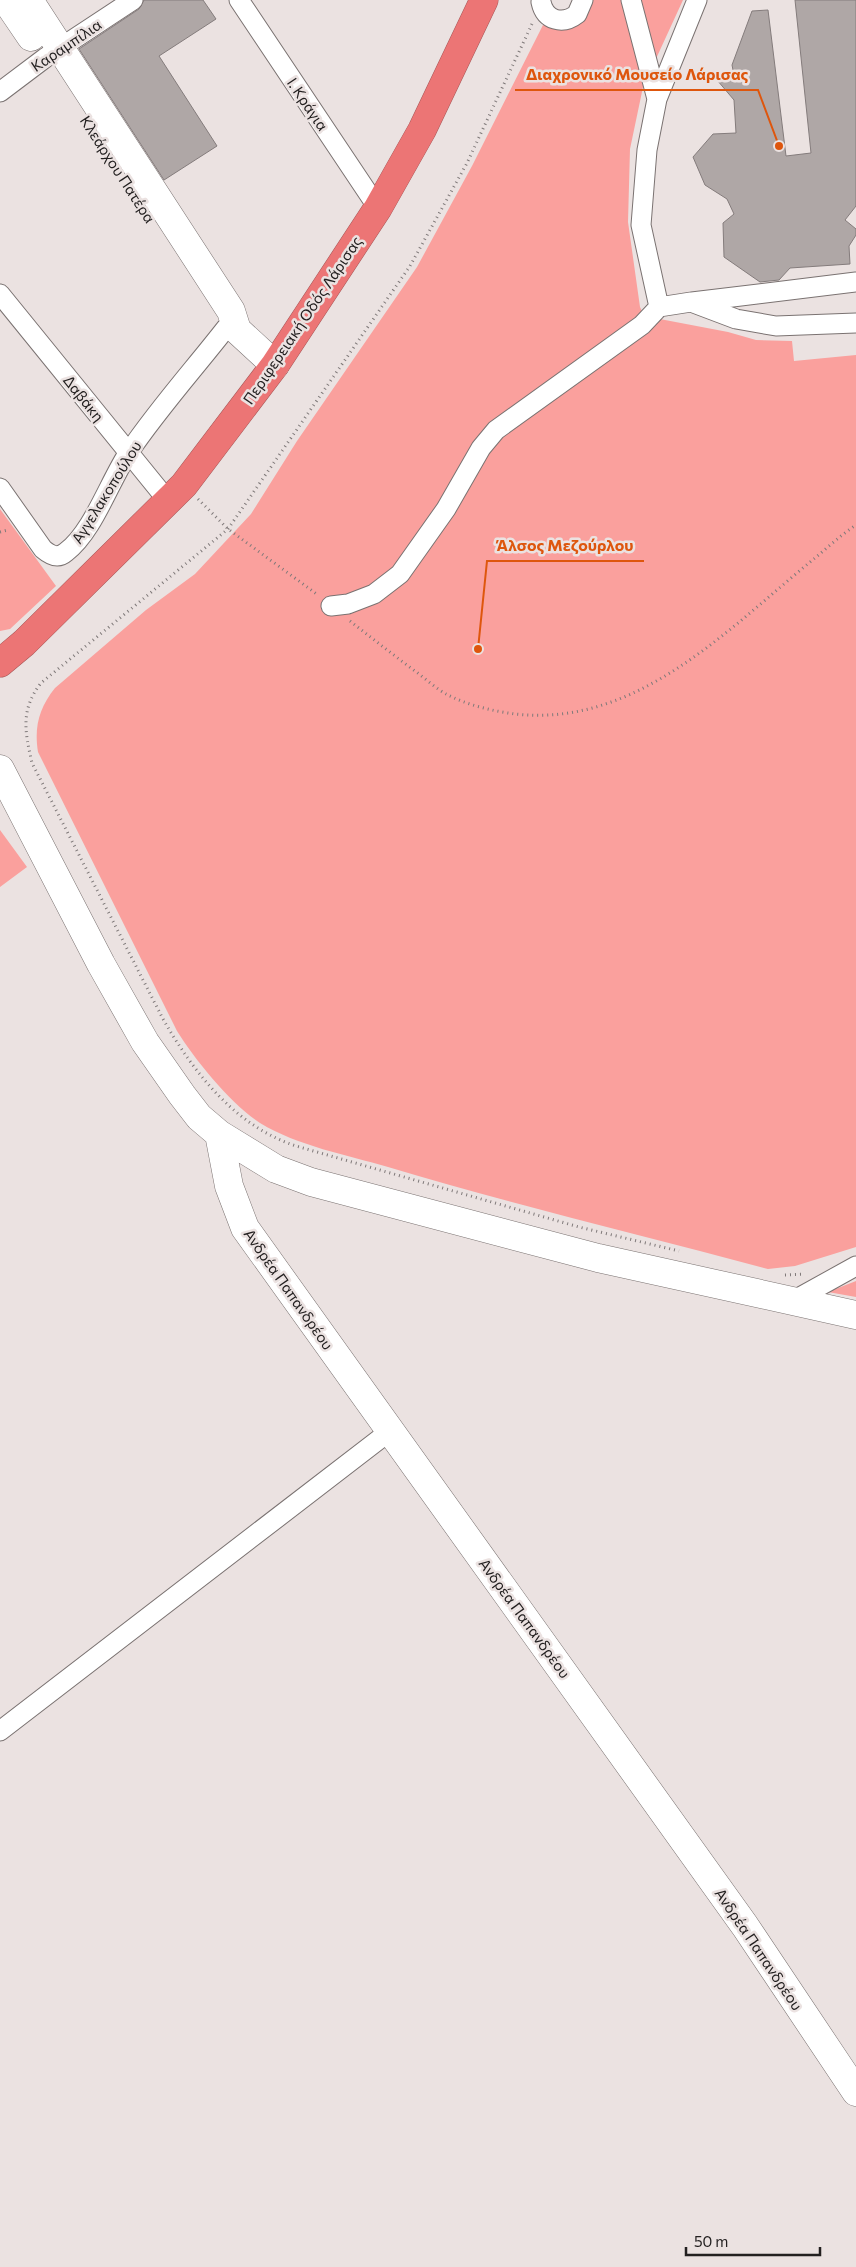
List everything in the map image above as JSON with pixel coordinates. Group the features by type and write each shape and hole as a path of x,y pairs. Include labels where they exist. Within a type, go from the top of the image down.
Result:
{"highway":[{"name":"Περιφερειακή Οδός Λάρισας","path":"0,663 12,647 184,485 275,366 378,208 426,121 484,0"}],"street":[{"name":"Κλεάρχου Πατέρα","path":"6,0 52,53 231,311 232,329 275,366"},
{"name":"Κλεάρχου Πατέρα","path":"29,0 52,53"},
{"name":"Καραμπίλια","path":"0,92 52,53 133,0"},
{"name":"Ι. Κράγια","path":"239,0 378,208"},
{"path":"541,1 545,13 550,18 564,21 577,14 583,0"},
{"path":"631,0 657,99"},
{"path":"658,307 641,225 646,150 657,99 697,0"},
{"path":"533,22 541,1"},
{"path":"331,606 363,599 385,587 400,574 426,538 481,448 496,430 642,325 658,307 856,282"},
{"name":"Δαβάκη","path":"0,294 168,501"},
{"path":"691,302 736,319 776,326 856,324"},
{"name":"Αγγελακοπούλου","path":"0,488 42,549 51,555 59,556 75,544 102,504 128,453 232,329"},
{"path":"0,769 101,964 145,1042 199,1117 219,1134 268,1164 310,1182 598,1258 856,1315"},
{"name":"Ανδρέα Παπανδρέου","path":"219,1134 229,1186 245,1228 745,1926 856,2092"},
{"path":"791,1302 856,1266"},
{"path":"0,1731 390,1431"}],"path":[{"path":"533,22 467,163 410,266 228,529 41,683 33,694 27,710 24,730 32,763 168,1028 183,1053 212,1089 258,1130 274,1139 296,1146 579,1227 681,1252"},
{"path":"446,694 484,708 504,712 545,715 591,708 638,690 671,672 707,648 856,525"},
{"path":"783,1274 807,1273"}],"shaded area":[{"path":"592,0 683,0 643,87 630,149 628,222 640,307 644,316 728,332 756,340 792,341 794,361 856,355 856,1247 795,1266 768,1269 530,1207 306,1144 260,1123 237,1105 214,1081 177,1031 38,752 37,726 39,718 45,703 55,688 146,610 195,574 251,514 297,441 417,267 472,166 543,25 559,28 574,25 586,16"},
{"path":"0,509 56,586 10,629 0,631"},
{"path":"0,830 27,867 0,887"},
{"path":"856,1281 856,1297 828,1292"}],"building":[{"path":"144,0 203,0 216,19 159,56 217,146 164,180 79,49 139,9"},
{"path":"795,0 856,0 856,206 845,220 856,229 856,235 849,246 850,264 790,268 779,280 760,282 724,257 723,223 734,214 727,199 705,185 693,157 713,134 736,133 734,100 717,80 735,80 732,65 752,11 768,10 786,156 811,153"}],"place":[{"name":"Διαχρονικό Μουσείο Λάρισας","path":"779,146"},
{"name":"Άλσος Μεζούρλου","path":"478,649"}]}
